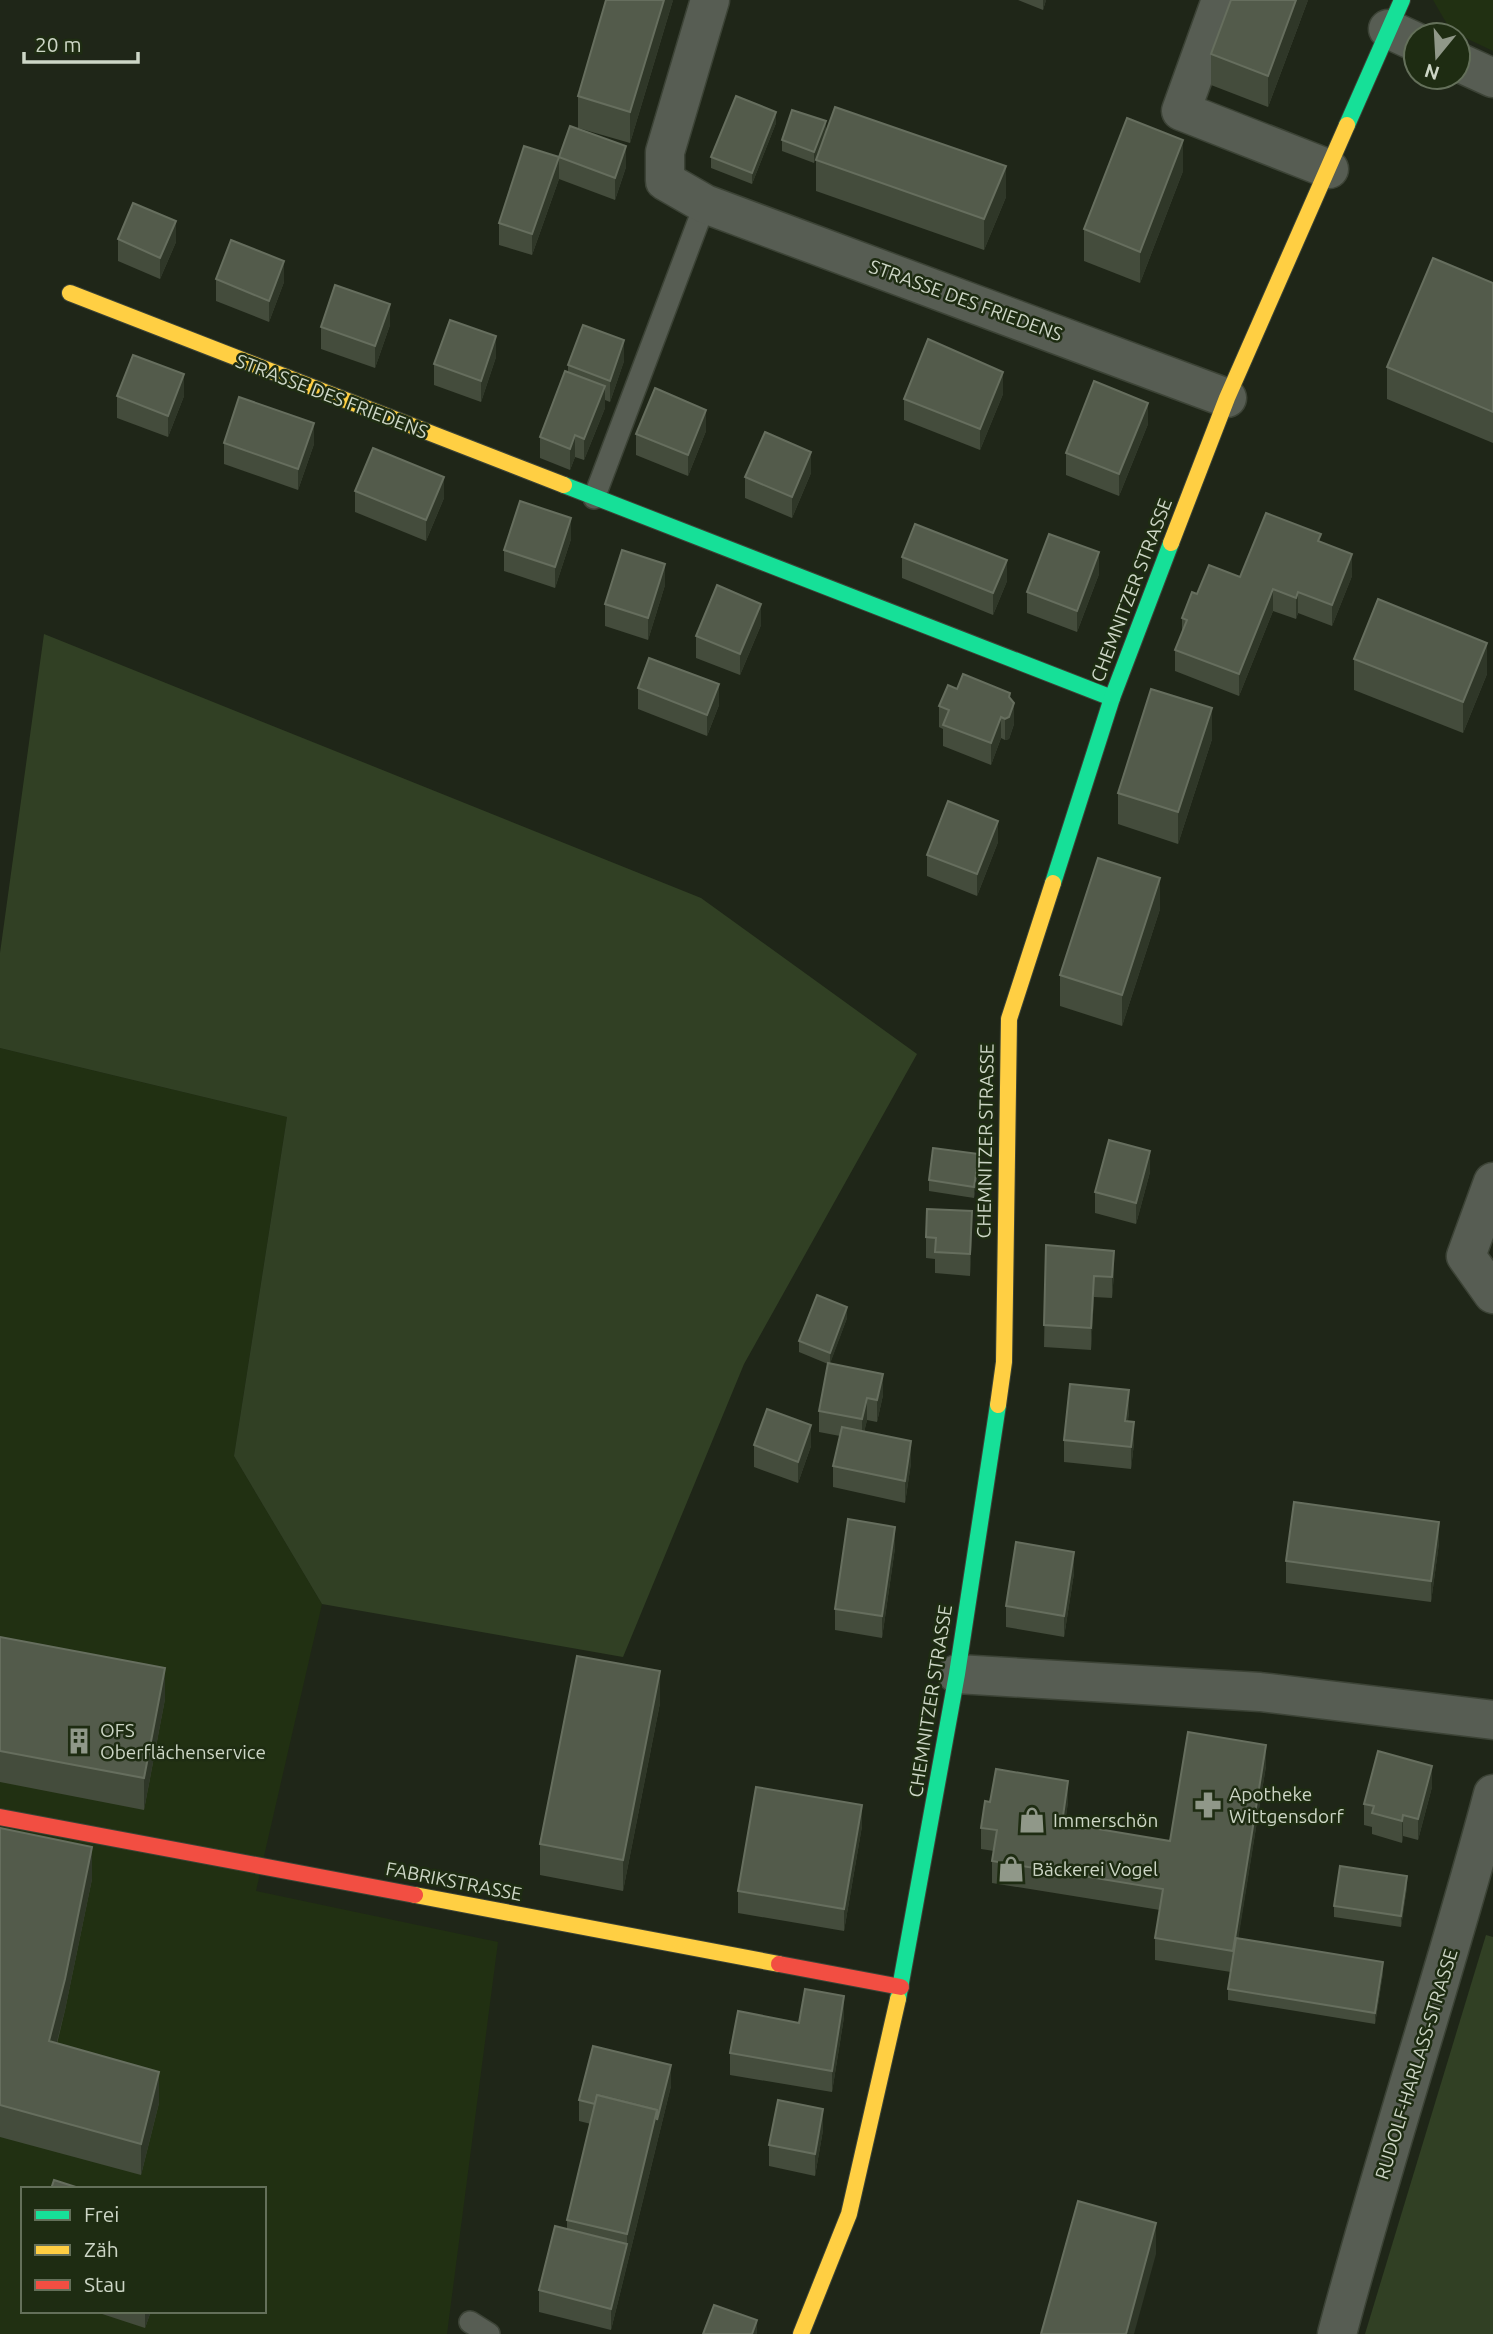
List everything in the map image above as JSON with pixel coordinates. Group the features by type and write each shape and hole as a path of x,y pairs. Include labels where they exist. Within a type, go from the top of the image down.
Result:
{"street":[{"name":"STRASSE DES FRIEDENS","path":"710,0 665,152 665,181 705,204 1227,398"},
{"path":"1221,0 1181,111 1329,169"},
{"name":"CHEMNITZER STRASSE","path":"801,2334 849,2214 901,1987 957,1674 1004,1362 1009,1019 1112,698 1227,398 1329,169 1402,23"},
{"path":"1472,68 1493,78"},
{"name":"STRASSE DES FRIEDENS","path":"70,293 1112,698"},
{"path":"1493,1182 1466,1256 1493,1294"},
{"path":"957,1674 1260,1692 1493,1720"},
{"name":"RUDOLF-HARLASS-STRASSE","path":"1337,2334 1362,2239 1461,1917 1493,1794"},
{"name":"FABRIKSTRASSE","path":"0,1817 901,1987"}],"lane":[{"path":"594,498 705,204"},
{"path":"470,2322 489,2334"}],"shaded area":[{"path":"1433,0 1493,0 1493,51 1472,41 1472,21 1445,21"},
{"path":"44,634 701,898 917,1054 744,1364 623,1657 322,1604 234,1456 287,1117 0,1048 0,953"},
{"path":"0,1048 287,1117 234,1456 322,1604 256,1891 498,1942 447,2334 0,2334"},
{"path":"1486,1935 1493,1937 1493,2334 1365,2334"}],"building":[{"path":"606,0 664,0 630,112 578,96"},
{"path":"1231,0 1296,0 1268,76 1211,54"},
{"path":"736,96 776,112 752,173 711,157"},
{"path":"835,107 1006,166 984,219 816,160"},
{"path":"792,110 826,121 814,152 782,140"},
{"path":"1127,118 1183,140 1140,252 1084,229"},
{"path":"570,126 626,146 615,178 559,157"},
{"path":"524,146 559,157 532,234 499,223"},
{"path":"133,203 176,221 160,258 118,239"},
{"path":"231,240 284,261 269,301 216,279"},
{"path":"1433,258 1493,283 1493,412 1387,367"},
{"path":"335,285 390,304 375,346 321,327"},
{"path":"450,320 496,336 481,381 434,364"},
{"path":"583,325 624,340 610,381 568,365"},
{"path":"928,339 1003,372 980,429 904,399"},
{"path":"133,355 184,374 168,416 117,396"},
{"path":"565,371 605,386 584,439 575,435 570,449 540,437"},
{"path":"1094,381 1148,403 1119,474 1066,453"},
{"path":"655,388 706,410 688,455 636,434"},
{"path":"239,397 314,423 298,469 224,443"},
{"path":"765,432 811,452 792,497 745,477"},
{"path":"373,448 444,477 426,520 355,491"},
{"path":"520,501 571,518 555,567 504,550"},
{"path":"1266,513 1321,534 1318,541 1352,554 1332,605 1298,592 1296,598 1273,589 1239,674 1175,650 1187,620 1182,618 1192,592 1197,594 1209,565 1240,577"},
{"path":"915,524 1007,560 993,593 902,557"},
{"path":"1049,534 1099,552 1077,611 1027,592"},
{"path":"622,550 665,564 648,618 605,604"},
{"path":"717,585 761,604 740,654 696,636"},
{"path":"1378,599 1487,643 1463,702 1354,659"},
{"path":"649,658 719,684 707,715 638,688"},
{"path":"963,674 1010,693 1009,697 1014,703 1009,717 1001,717 991,743 943,725 949,710 939,706 948,685 957,689"},
{"path":"1151,689 1212,708 1178,812 1118,793"},
{"path":"948,801 998,821 977,874 927,855"},
{"path":"1098,858 1160,878 1122,995 1060,975"},
{"path":"1109,1140 1150,1151 1136,1203 1095,1192"},
{"path":"933,1148 979,1154 974,1187 929,1180"},
{"path":"927,1209 972,1211 970,1254 935,1252 936,1238 926,1237"},
{"path":"1046,1245 1114,1251 1112,1277 1094,1276 1091,1328 1044,1325"},
{"path":"817,1295 847,1307 830,1353 799,1341"},
{"path":"828,1363 883,1374 877,1400 867,1398 862,1419 819,1411"},
{"path":"1070,1384 1129,1390 1125,1421 1134,1422 1131,1447 1064,1440"},
{"path":"767,1409 811,1425 798,1462 754,1445"},
{"path":"842,1427 911,1441 905,1481 833,1466"},
{"path":"1294,1502 1439,1522 1431,1581 1286,1561"},
{"path":"848,1519 895,1527 882,1616 835,1609"},
{"path":"1016,1542 1074,1552 1064,1616 1006,1606"},
{"name":"OFS Oberflächenservice","path":"0,1637 165,1668 144,1778 0,1751"},
{"path":"577,1656 660,1671 623,1860 540,1844"},
{"path":"1188,1732 1266,1745 1233,1951 1155,1938 1163,1889 992,1861 997,1830 981,1828 985,1801 990,1802 996,1769 1068,1781 1062,1823 1170,1841"},
{"path":"1378,1751 1432,1766 1418,1819 1403,1815 1402,1821 1372,1813 1374,1806 1364,1804"},
{"path":"756,1787 862,1805 844,1909 738,1891"},
{"path":"0,1828 92,1847 65,1979 49,2041 159,2072 141,2144 0,2105"},
{"path":"1340,1866 1407,1876 1401,1916 1334,1906"},
{"path":"1236,1938 1383,1962 1375,2013 1228,1989"},
{"path":"805,1989 844,1996 832,2071 730,2053 738,2011 799,2023"},
{"path":"593,2046 671,2065 657,2120 657,2110 597,2095 595,2104 579,2100"},
{"path":"597,2095 657,2110 627,2234 567,2220"},
{"path":"778,2100 823,2109 815,2154 769,2145"},
{"path":"54,2180 76,2187 52,2187"},
{"path":"1078,2201 1156,2223 1126,2334 1041,2334"},
{"path":"555,2226 627,2244 611,2309 539,2290"},
{"path":"714,2305 757,2320 752,2334 703,2334"}],"traffic: fast":[{"path":"1347,125 1402,0"},
{"path":"564,485 1112,698"},
{"path":"1053,883 1112,698 1171,543"},
{"path":"898,1999 957,1674 998,1405"}],"traffic: slow":[{"path":"1171,543 1227,398 1347,125"},
{"path":"70,293 564,485"},
{"path":"998,1405 1004,1362 1009,1019 1053,883"},
{"path":"415,1895 779,1964"},
{"path":"801,2334 849,2214 898,1999"}],"traffic: jam":[{"path":"0,1817 415,1895"},
{"path":"779,1964 901,1987"}],"place":[{"name":"OFS Oberflächenservice","path":"79,1741"},
{"name":"Apotheke Wittgensdorf","path":"1208,1805"},
{"name":"Immerschön","path":"1032,1820"},
{"name":"Bäckerei Vogel","path":"1011,1869"}]}
